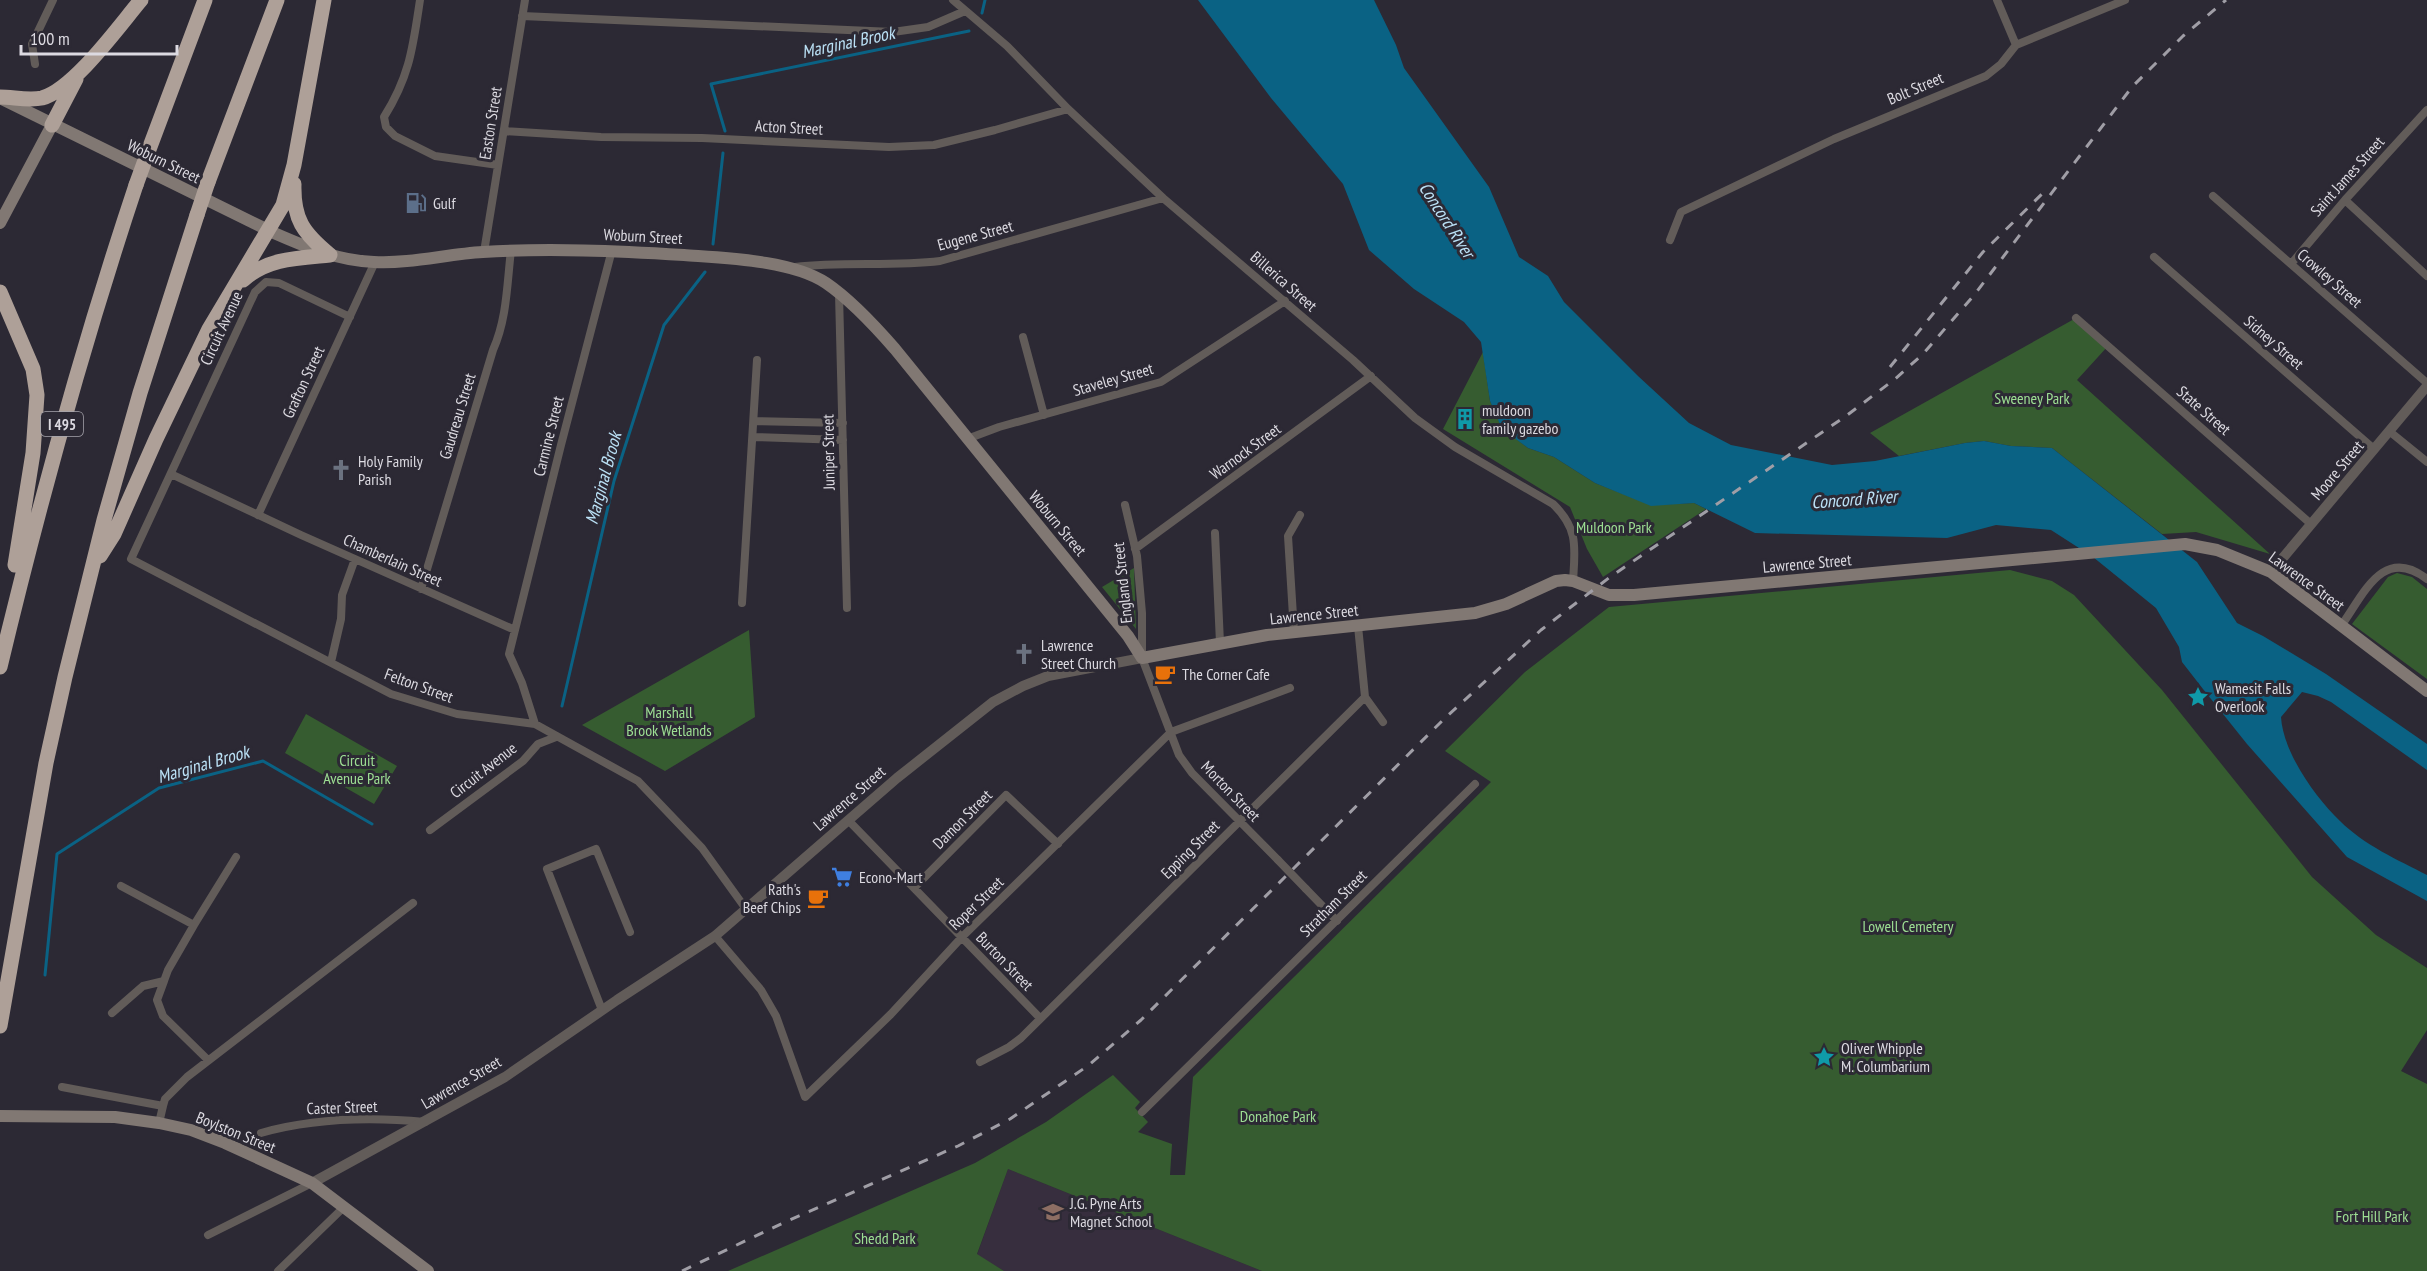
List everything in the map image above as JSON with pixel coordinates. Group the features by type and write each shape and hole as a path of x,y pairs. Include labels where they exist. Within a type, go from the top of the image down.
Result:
{"highway":[{"path":"0,97 41,98 64,85 82,69 141,0"},
{"name":"I 495","path":"0,667 33,531 72,389 136,185 205,0"},
{"path":"0,1026 46,763 104,520 140,393 196,215 277,0"},
{"path":"94,566 114,534 197,353 266,230 283,205 294,165 324,0"},
{"path":"52,125 82,69"},
{"path":"294,165 294,199 297,219 307,234 330,255"},
{"path":"228,297 244,279 274,261 330,255"},
{"path":"0,292 33,369 37,395 33,453 0,661"}],"main road":[{"name":"Woburn Street","path":"0,97 266,230 330,255 375,262 511,250 612,250 751,260 790,268 825,282 869,319 1113,617 1142,658"},
{"path":"0,223 52,125"},
{"name":"Lawrence Street","path":"1142,658 1294,632 1475,613 1506,604 1556,581 1573,581 1609,595 1634,595 2185,544 2217,550 2271,572 2427,691"},
{"name":"Boylston Street","path":"0,1116 115,1117 159,1123 234,1146 312,1184 428,1271"}],"street":[{"path":"34,64 33,40 53,0"},
{"path":"420,0 407,73 384,117 386,127 395,136 435,156 498,165"},
{"name":"Easton Street","path":"484,252 525,0"},
{"name":"Billerica Street","path":"953,0 1007,46 1068,109 1163,198 1371,376 1404,408 1440,436 1539,494 1562,512 1573,531 1575,542 1573,581"},
{"path":"1997,0 2016,45 2125,0"},
{"path":"522,16 892,32 928,27 965,11"},
{"name":"Bolt Street","path":"1670,240 1681,212 1816,147 1986,76 2001,64 2016,45"},
{"name":"Acton Street","path":"504,131 601,137 702,138 889,147 934,145 1068,109"},
{"name":"Saint James Street","path":"2291,264 2345,200 2427,110"},
{"name":"Crowley Street","path":"2213,196 2291,264 2425,391"},
{"name":"Eugene Street","path":"790,268 826,263 940,261 1163,198"},
{"path":"2345,200 2427,276"},
{"name":"Gaudreau Street","path":"421,589 489,361 499,337 504,314 511,250"},
{"name":"Carmine Street","path":"515,630 612,250"},
{"name":"Sidney Street","path":"2154,257 2374,449"},
{"name":"Grafton Street","path":"258,515 375,262"},
{"name":"Circuit Avenue","path":"171,474 255,292 266,282 279,283 350,317"},
{"name":"Juniper Street","path":"838,294 847,608"},
{"name":"Staveley Street","path":"967,439 999,427 1161,382 1285,302"},
{"name":"State Street","path":"2076,318 2311,524"},
{"path":"1023,337 1044,415"},
{"path":"742,603 757,360"},
{"name":"Warnock Street","path":"1135,549 1371,376"},
{"name":"Moore Street","path":"2271,572 2425,391"},
{"path":"754,421 843,423"},
{"path":"2389,431 2427,462"},
{"path":"753,437 843,440"},
{"name":"Chamberlain Street","path":"171,474 515,630"},
{"name":"Felton Street","path":"171,474 130,560 391,694 457,714 535,724 638,781 702,849 746,909"},
{"name":"England Street","path":"1125,505 1135,549 1142,613 1142,658"},
{"path":"1294,632 1288,536 1300,514"},
{"path":"1215,533 1220,643"},
{"path":"331,662 341,619 342,595 355,559"},
{"path":"2341,626 2378,577 2391,567 2409,567 2427,579"},
{"path":"1358,626 1365,697 1383,722"},
{"path":"515,630 509,654 522,683 535,724"},
{"name":"Morton Street","path":"1142,658 1185,765 1337,921"},
{"name":"Lawrence Street","path":"312,1184 505,1077 715,936 950,735 1003,696 1048,676 1142,658"},
{"path":"1171,732 1290,688"},
{"name":"Epping Street","path":"980,1062 1009,1047 1040,1018 1365,697"},
{"name":"Roper Street","path":"715,936 761,990 773,1011 805,1097 891,1014 962,937 1171,732"},
{"name":"Circuit Avenue","path":"430,830 523,762 538,744 556,737"},
{"name":"Stratham Street","path":"1143,1112 1475,784"},
{"name":"Damon Street","path":"914,888 1006,795 1058,844"},
{"name":"Burton Street","path":"848,820 1040,1018"},
{"path":"602,1010 547,869 596,849 630,932"},
{"path":"208,1060 163,1016 157,1000 168,970 236,857"},
{"path":"121,886 194,925"},
{"path":"159,1123 165,1099 187,1077 413,903"},
{"path":"112,1013 143,986 164,981"},
{"path":"62,1087 163,1106"},
{"name":"Caster Street","path":"261,1133 306,1122 397,1119 425,1122"},
{"path":"208,1235 312,1184"},
{"path":"278,1271 343,1208"}],"shaded area":[{"name":"J.G. Pyne Arts Magnet School","path":"1008,1169 1262,1271 1004,1271 977,1255"}],"green space":[{"name":"Sweeney Park","path":"2076,318 2108,346 2077,380 2270,554 2196,532 2162,534 2052,448 2011,446 1984,441 1899,456 1870,433"},
{"name":"Muldoon Park","path":"1483,352 1490,401 1502,428 1528,448 1554,457 1595,483 1651,505 1694,503 1706,509 1603,577 1587,549 1570,507 1443,429"},
{"path":"1134,568 1136,629 1102,587"},
{"name":"Lowell Cemetery","path":"2010,570 2052,581 2074,595 2162,690 2312,877 2376,935 2427,968 2427,1030 2401,1071 2427,1084 2427,1271 1262,1271 1008,1169 977,1254 1004,1271 728,1271 975,1163 1046,1122 1113,1075 1140,1102 1135,1108 1148,1122 1138,1132 1172,1144 1170,1175 1185,1175 1193,1077 1491,782 1445,751 1525,672 1609,607"},
{"path":"2397,573 2412,577 2427,589 2427,679 2352,624 2388,577"},
{"name":"Marshall Brook Wetlands","path":"749,630 755,717 665,771 582,725"},
{"name":"Circuit Avenue Park","path":"306,714 397,766 374,804 285,753"}],"water":[{"name":"Concord River","path":"1198,0 1374,0 1396,45 1404,68 1489,187 1519,257 1548,276 1564,302 1689,423 1731,445 1832,465 1875,461 1984,441 2011,446 2052,448 2197,562 2237,623 2326,674 2427,744 2427,770 2331,702 2302,692 2281,717 2283,731 2294,759 2321,800 2349,830 2427,875 2427,901 2347,857 2247,744 2182,662 2179,647 2156,608 2093,557 2051,530 1996,525 1947,538 1755,533 1694,503 1651,506 1595,483 1554,457 1528,448 1502,429 1490,401 1481,342 1464,322 1414,289 1369,250 1343,184 1271,98"}],"waterway":[{"name":"Marginal Brook","path":"982,13 985,0"},
{"name":"Marginal Brook","path":"725,131 711,84 969,31"},
{"name":"Marginal Brook","path":"713,244 723,153"},
{"name":"Marginal Brook","path":"562,706 614,481 664,325 705,272"},
{"name":"Marginal Brook","path":"45,975 57,854 159,788 263,761 372,824"}],"railway":[{"path":"682,1271 783,1223 958,1146 1010,1119 1089,1065 1141,1020 1444,719 1541,630 1610,577 1846,416 1895,379 1923,354 1975,294 2132,87 2183,36 2226,0"},
{"path":"1890,367 1983,252 2044,192"}],"place":[{"name":"Gulf","path":"416,203"},
{"name":"muldoon family gazebo","path":"1465,419"},
{"name":"Holy Family Parish","path":"341,470"},
{"name":"Lawrence Street Church","path":"1024,654"},
{"name":"The Corner Cafe","path":"1165,674"},
{"name":"Wamesit Falls Overlook","path":"2198,697"},
{"name":"Econo-Mart","path":"842,877"},
{"name":"Rath's Beef Chips","path":"818,898"},
{"name":"Oliver Whipple M. Columbarium","path":"1824,1057"},
{"name":"J.G. Pyne Arts Magnet School","path":"1053,1212"}],"park label":[{"name":"Donahoe Park","path":"1278,1116"},
{"name":"Fort Hill Park","path":"2372,1216"},
{"name":"Shedd Park","path":"885,1238"}]}
